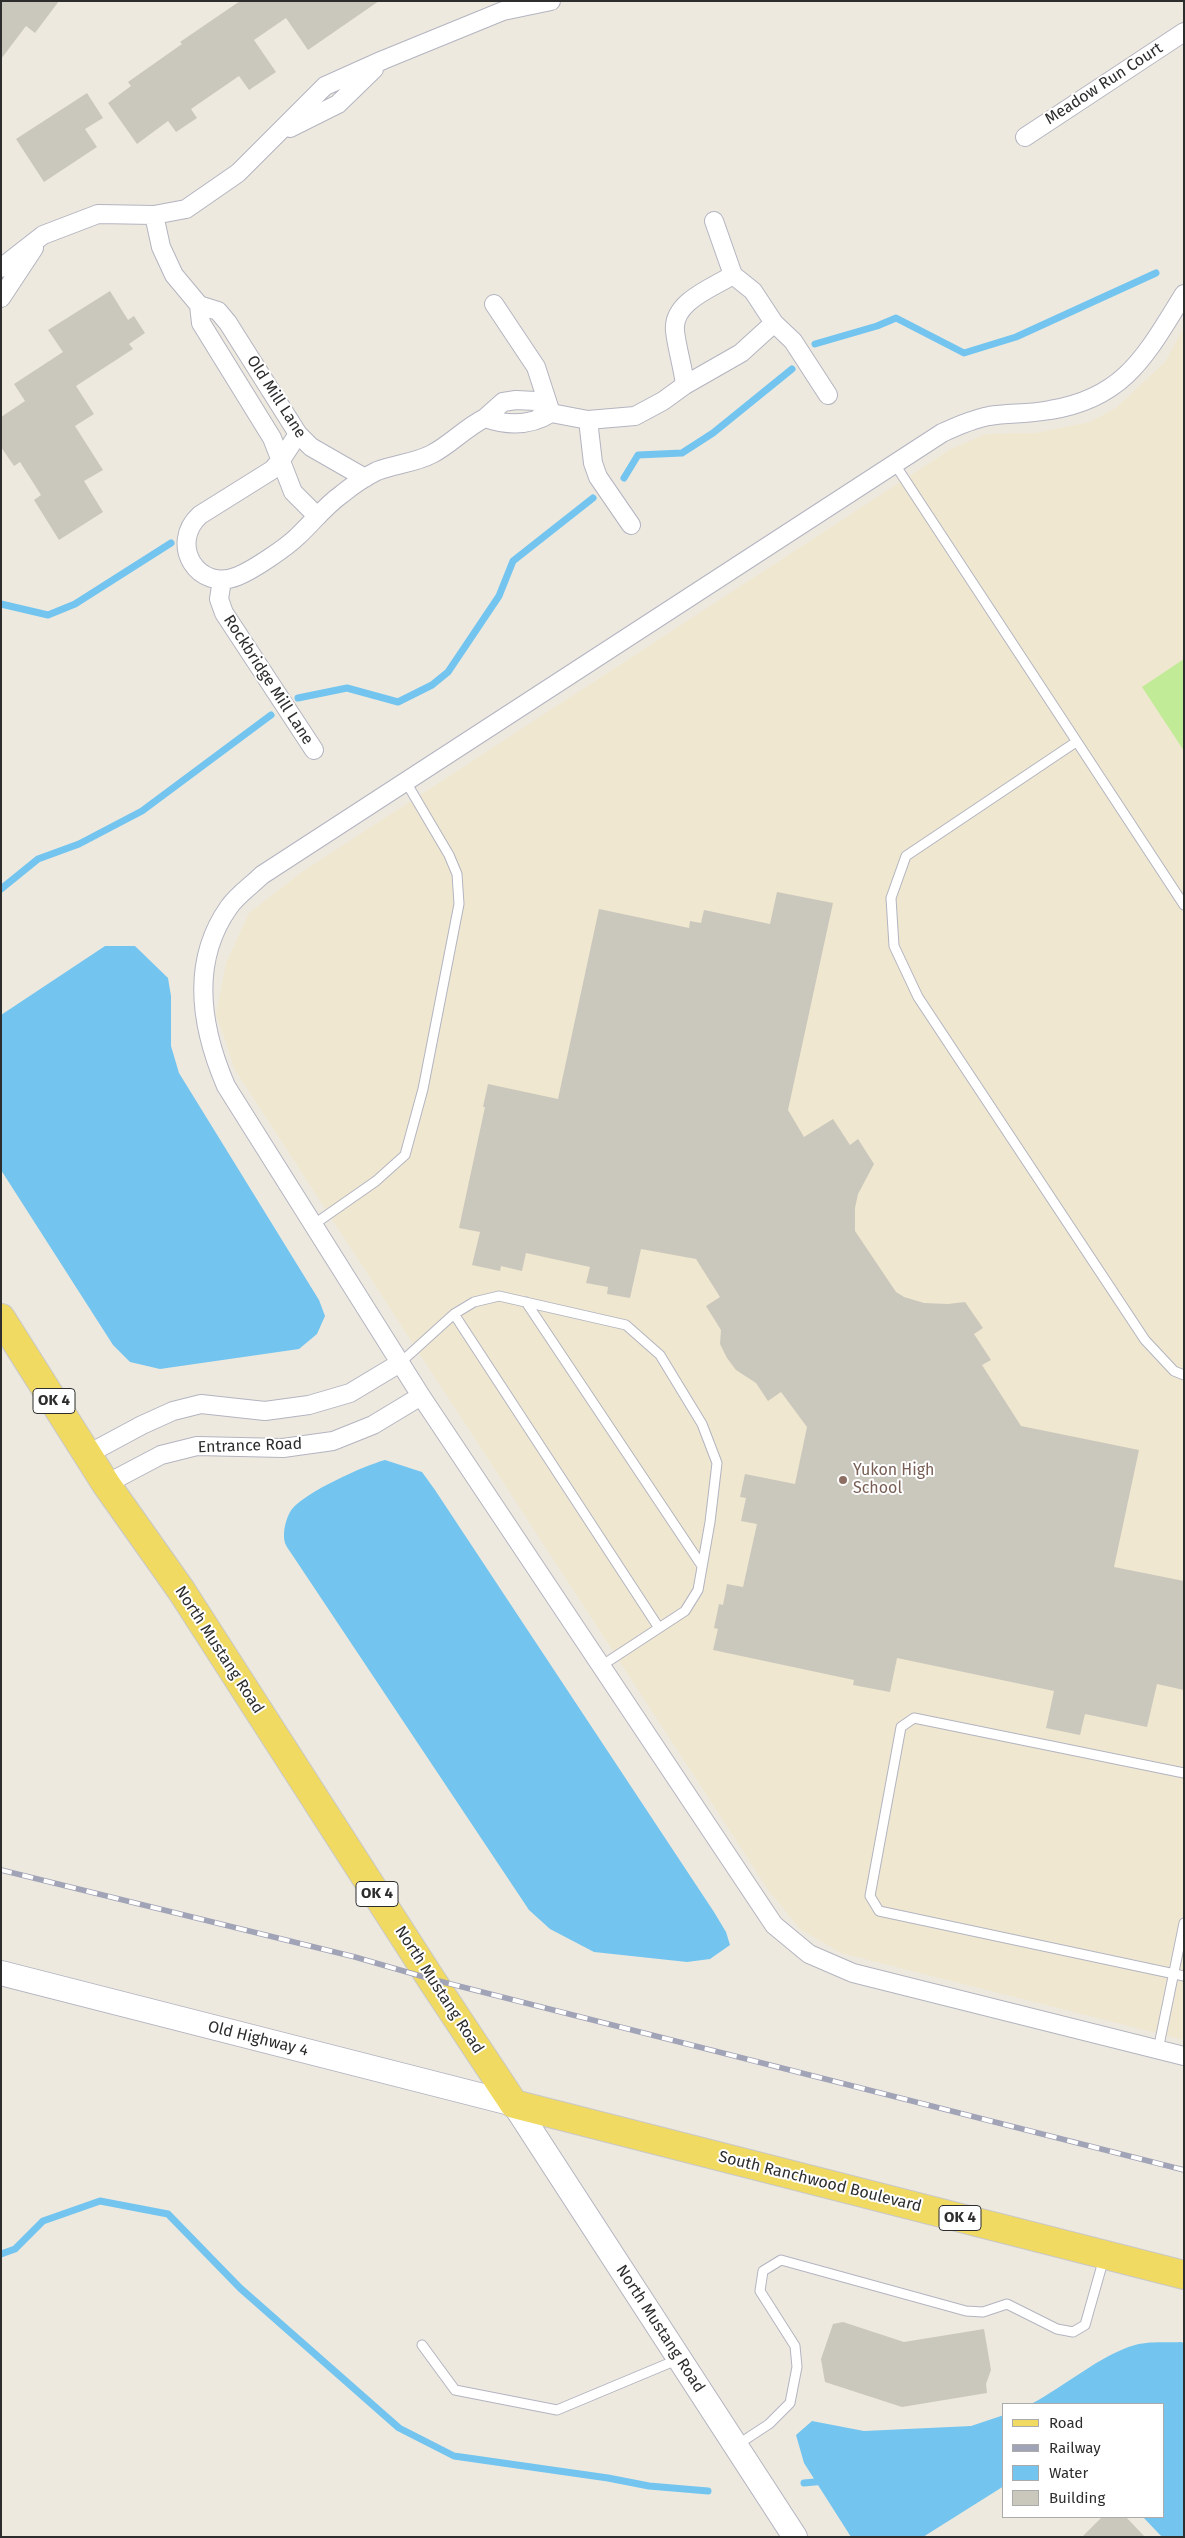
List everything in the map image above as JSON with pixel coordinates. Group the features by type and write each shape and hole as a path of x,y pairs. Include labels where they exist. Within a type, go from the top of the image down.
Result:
{"main road":[{"name":"North Mustang Road","path":"1,1318 106,1484 180,1590 795,2537"},
{"name":"Old Highway 4","path":"1,1973 514,2104"},
{"name":"South Ranchwood Boulevard","path":"514,2104 1184,2275"}],"street":[{"path":"1,268 43,235 98,214 154,215 186,210 238,173 325,86 502,6 552,1"},
{"name":"Meadow Run Court","path":"1025,137 1184,32"},
{"name":"Old Mill Lane","path":"154,215 161,247 168,266 180,285 199,305 218,311 228,323 298,434 311,448 365,478"},
{"path":"714,221 733,275 753,291 774,323 794,341 828,394"},
{"path":"1,298 43,235"},
{"path":"685,385 675,331 676,316 687,303 733,275"},
{"path":"1184,294 1153,346 1139,364 1121,381 1089,399 1051,410 990,416 963,423 942,433 262,875 229,907 207,950 204,986 204,1020 212,1055 226,1086 421,1396 774,1925 809,1954 853,1973 1184,2056"},
{"path":"494,304 536,367 551,413"},
{"name":"Old Mill Lane","path":"199,305 201,323 272,438 293,492 317,516"},
{"path":"298,434 281,460 267,473 192,522 185,541 190,559 204,575 222,580 240,575 288,544 331,502 365,478 378,471 430,455 442,449 463,430 485,418 503,402 516,400 536,401 551,413 588,420 635,416 664,401 685,385 741,353 774,323"},
{"path":"588,420 590,451 598,477 631,525"},
{"name":"Rockbridge Mill Lane","path":"222,580 219,599 224,613 314,750"},
{"path":"88,1454 142,1424 174,1410 201,1404 265,1411 309,1405 350,1393 400,1363"},
{"name":"Entrance Road","path":"106,1484 161,1454 197,1446 283,1448 333,1441 374,1425 421,1396"}],"lane":[{"path":"894,463 1184,905"},
{"path":"1076,742 906,856 890,898 894,946 918,997 1140,1332 1174,1371 1184,1375"},
{"path":"313,1225 376,1181 405,1156 423,1089 459,904 457,874 449,855 406,782"},
{"path":"400,1363 454,1314 474,1302 499,1296 626,1325 660,1355 702,1424 717,1464 698,1590 685,1611 601,1666"},
{"path":"526,1302 702,1566"},
{"path":"454,1314 659,1628"},
{"path":"1184,1773 914,1718 900,1727 870,1896 879,1911 1184,1976"},
{"path":"1158,2050 1184,1923"},
{"path":"736,2445 769,2424 790,2403 797,2367 795,2346 760,2291 763,2271 781,2260 966,2311 983,2312 1007,2304 1057,2329 1073,2332 1085,2325 1105,2255"},
{"path":"422,2345 455,2390 557,2410 680,2359"}],"shaded area":[{"name":"Yukon High School","path":"1184,327 1184,2040 841,1953 800,1929 769,1891 235,1070 216,1014 226,963 249,913 302,872 951,449 986,434 1036,433 1090,422 1116,408 1165,362"}],"green space":[{"path":"1184,659 1184,751 1142,687"}],"water":[{"path":"105,946 135,946 168,978 171,996 171,1046 179,1073 319,1300 325,1316 317,1334 299,1349 160,1369 130,1362 113,1345 1,1170 1,1015"},
{"path":"385,1460 422,1472 714,1912 726,1932 730,1945 710,1959 687,1962 594,1952 550,1929 529,1910 288,1549 284,1539 285,1525 290,1512 299,1502 336,1480"},
{"path":"1146,2343 1184,2343 1184,2537 1162,2537 1144,2518 1165,2518 1165,2403 1033,2403 1109,2356 1135,2345"},
{"path":"1002,2416 1002,2487 923,2537 851,2537 804,2463 796,2435 812,2421 864,2431 971,2426"}],"building":[{"path":"1,1 59,1 35,33 26,26 1,59"},
{"path":"240,1 379,1 308,50 286,18 254,40 276,72 249,90 239,76 191,109 197,118 176,132 168,121 137,144 108,103 131,86 128,82 182,44 180,42"},
{"path":"87,93 103,118 85,129 97,147 44,182 16,139"},
{"path":"110,291 128,320 134,316 145,333 129,344 133,349 76,386 94,414 75,426 103,470 84,481 103,512 59,540 34,500 41,495 20,462 14,466 1,447 1,417 25,401 14,384 63,352 48,330"},
{"path":"777,892 833,903 788,1110 804,1137 833,1119 850,1145 858,1139 874,1164 858,1194 855,1208 855,1231 896,1292 904,1297 924,1303 948,1304 965,1302 983,1328 974,1334 991,1360 982,1365 1021,1426 1139,1450 1114,1567 1184,1581 1184,1690 1157,1684 1147,1727 1085,1714 1080,1735 1046,1728 1054,1691 897,1658 890,1692 853,1685 854,1680 713,1650 718,1629 714,1628 719,1604 723,1605 727,1584 743,1587 757,1524 741,1521 746,1498 740,1497 745,1474 795,1484 807,1427 781,1392 768,1401 756,1383 736,1370 727,1358 720,1344 721,1330 706,1306 720,1297 696,1259 641,1249 630,1298 607,1294 608,1287 586,1283 590,1267 526,1253 522,1271 501,1266 500,1271 472,1265 480,1232 459,1228 485,1107 483,1107 488,1084 558,1099 599,909 689,928 690,921 701,923 704,910 770,924"},
{"path":"843,2322 904,2342 984,2329 991,2370 986,2384 987,2393 902,2407 825,2382 821,2359 833,2324"},
{"path":"1101,2518 1127,2518 1145,2537 1082,2537"}],"waterway":[{"path":"815,344 877,326 896,318 964,353 1016,337 1156,273"},
{"path":"624,478 638,455 682,453 713,433 792,369"},
{"path":"298,698 347,688 398,702 432,685 448,672 499,596 513,561 593,498"},
{"path":"1,604 48,615 75,604 171,543"},
{"path":"1,889 38,859 79,844 142,811 271,715"},
{"path":"1,2254 15,2249 43,2221 100,2201 168,2214 240,2288 399,2428 454,2456 608,2478 649,2486 708,2491"},
{"path":"804,2483 825,2481"}],"railway":[{"path":"1,1870 355,1957 431,1979 1184,2170"}],"place":[{"name":"Yukon High School","path":"843,1480"}]}
